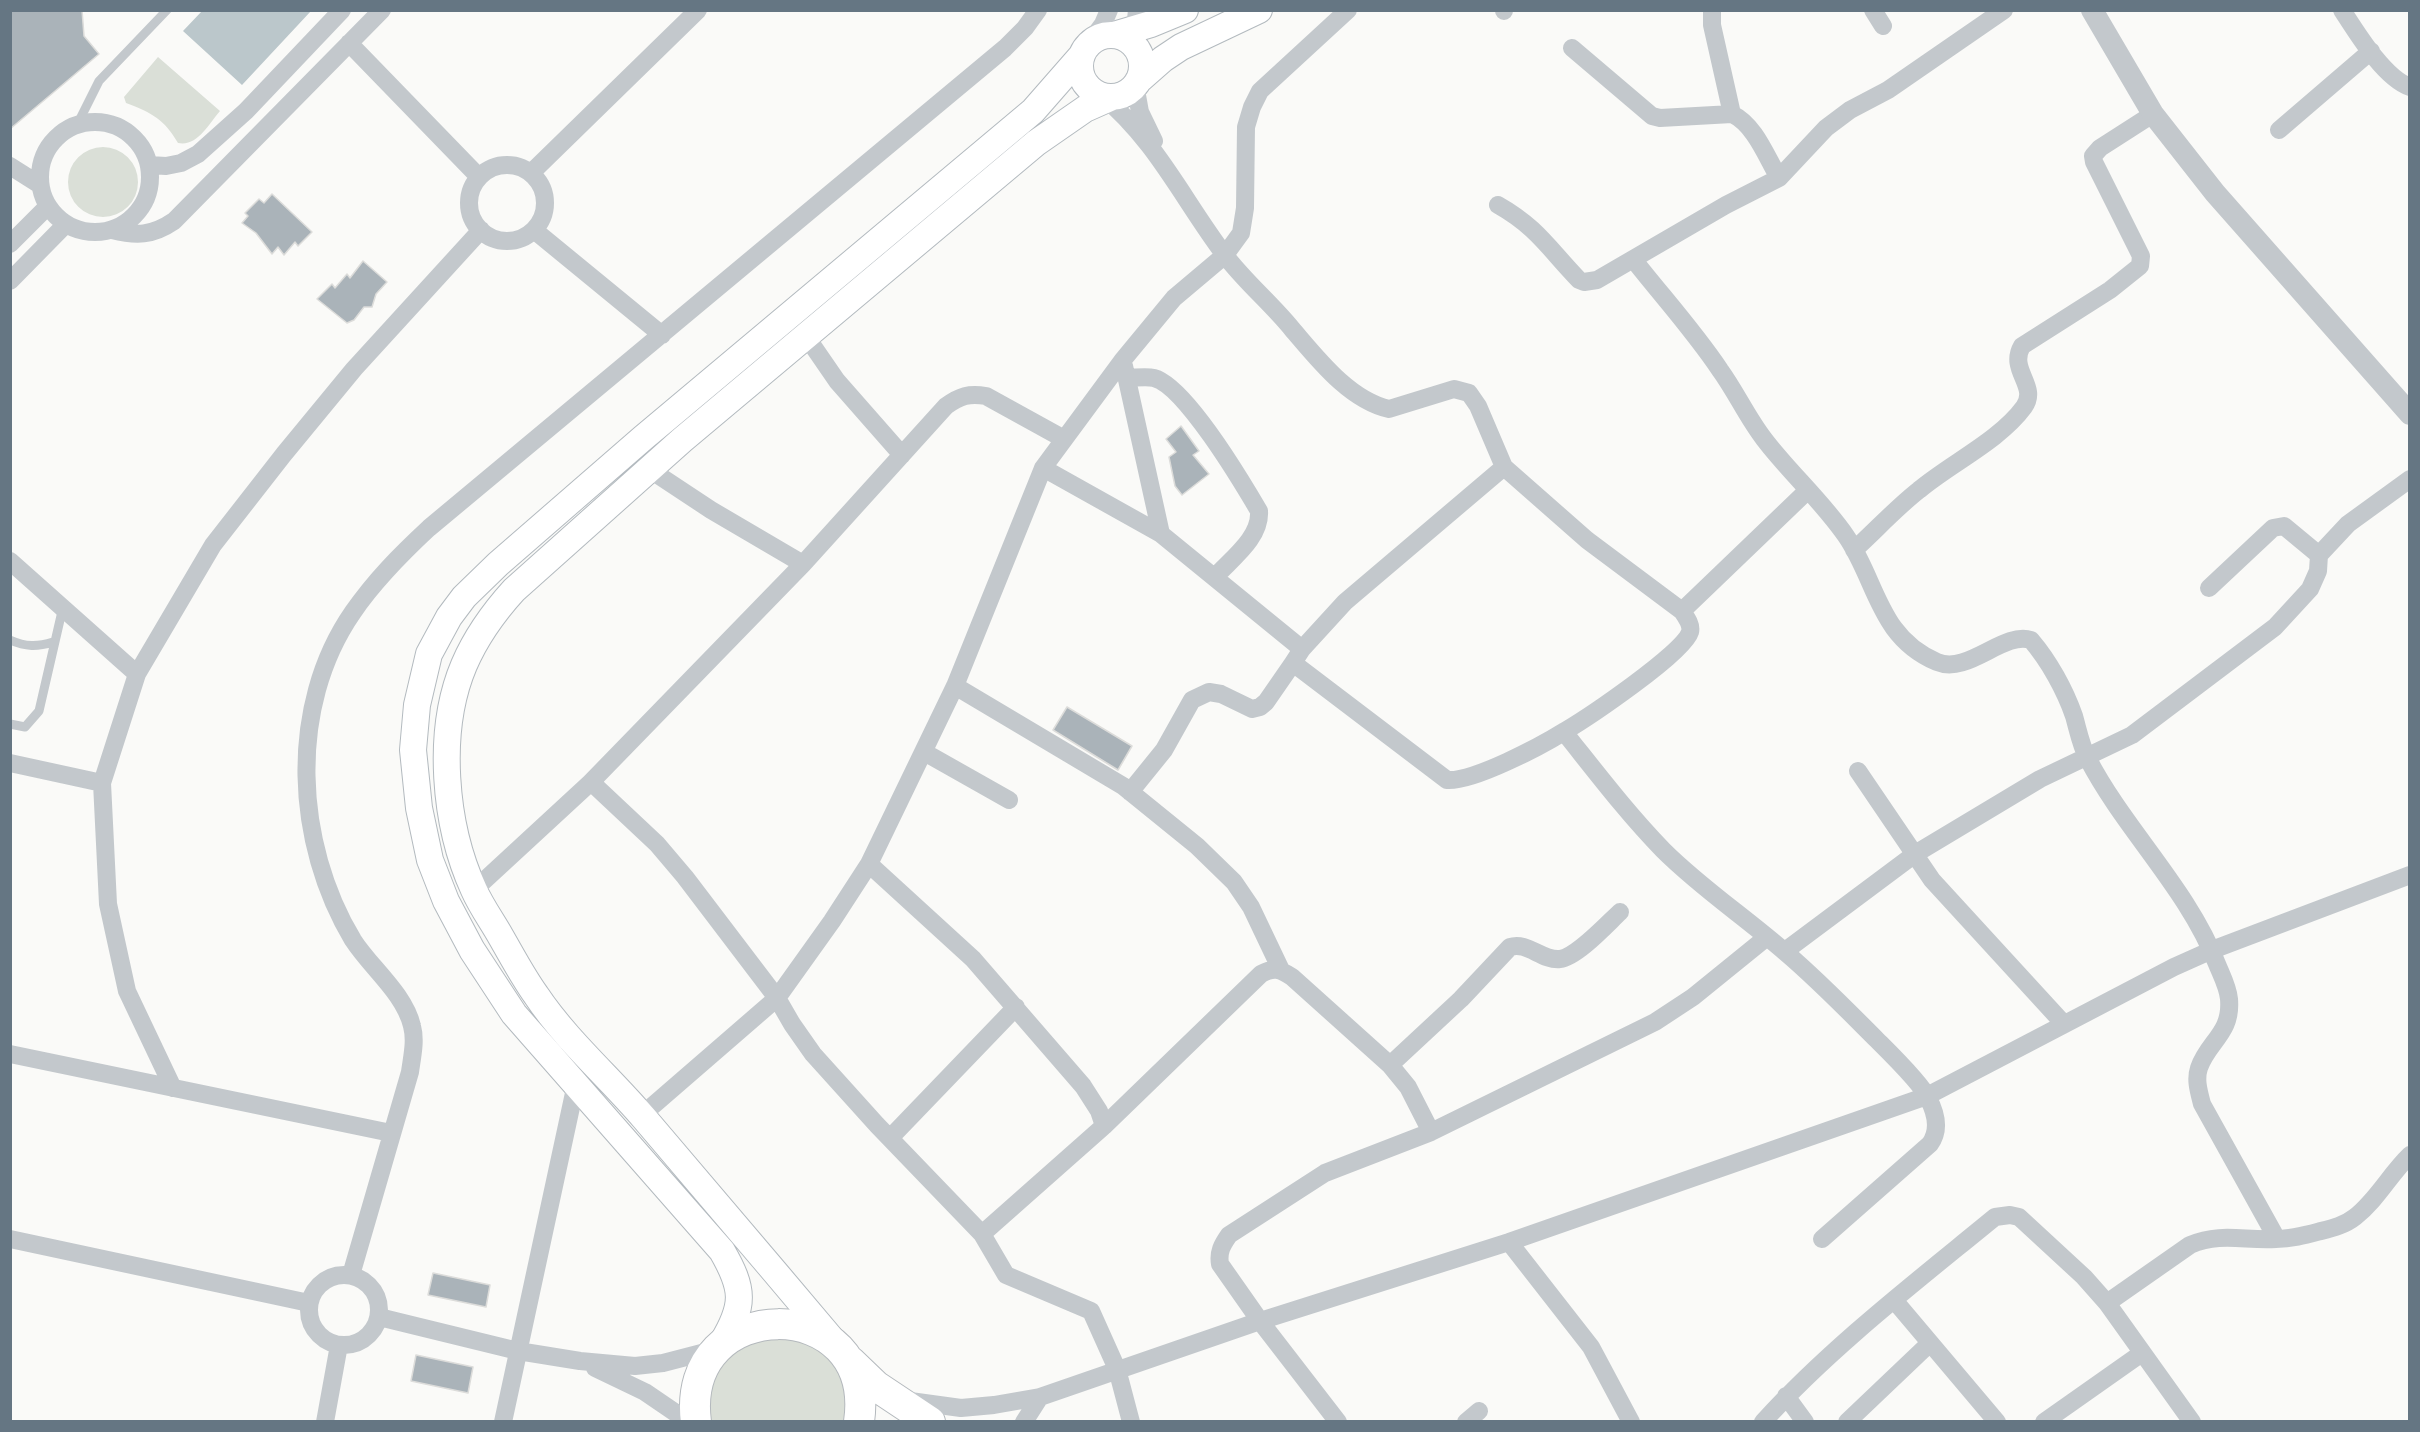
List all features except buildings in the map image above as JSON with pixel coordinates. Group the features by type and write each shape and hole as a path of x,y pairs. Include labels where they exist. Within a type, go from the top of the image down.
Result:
{"highway":[{"path":"696,1422 695,1392 705,1365 720,1346 746,1328 772,1322 799,1324 824,1335 876,1386 930,1422"},
{"path":"845,1356 857,1377 862,1404 859,1422"}],"main road":[{"path":"720,1346 735,1323 740,1303 738,1286 732,1268 722,1251 514,1014 472,950 446,901 430,860 419,808 413,750 417,705 429,654 449,617 464,597 498,564 643,438 1033,111 1095,39 1185,10"},
{"path":"845,1356 642,1115 536,996 474,890 456,838 446,782 454,696 464,665 496,610 514,590 649,469 1036,143 1085,109 1107,97 1122,94 1163,59 1181,47 1258,10"},
{"path":"1127,27 1142,61 1137,83"},
{"path":"1084,50 1079,65 1085,84 1093,91 1107,97"}],"street":[{"path":"149,165 166,166 181,163 198,153 246,111 342,10"},
{"path":"112,230 129,221 139,211 148,194 149,165 136,140 122,129 107,123 88,122 61,134 43,158 40,185 48,206 57,217 66,224 91,232 112,230 127,234 147,234 160,230 174,221 382,10"},
{"path":"531,173 698,10"},
{"path":"351,1275 410,1072 413,1048 412,1027 404,1008 355,942 332,902 315,848 306,786 310,722 327,659 351,613 387,566 429,528 1005,48 1025,28 1038,10"},
{"path":"642,1115 777,998 869,864 955,686 1043,468 1064,439 1125,369 1174,298 1225,255 1241,233 1245,208 1246,127 1251,107 1260,91 1348,10"},
{"path":"1712,10 1712,25 1732,114"},
{"path":"1498,205 1540,234 1567,267 1584,282 1597,280 1726,205 1779,178 1826,128 1850,110 1888,90 2004,10"},
{"path":"2092,10 2153,114 2215,193 2409,414"},
{"path":"2342,10 2371,51 2399,83 2409,87"},
{"path":"349,43 479,177"},
{"path":"1572,48 1652,116 1660,118 1732,114 1748,125 1779,178"},
{"path":"2279,130 2371,51"},
{"path":"1137,83 1140,112 1163,162"},
{"path":"1043,468 1161,534 1215,577 1298,656 1447,780 1457,781 1500,764 1564,732 1675,653 1690,633 1690,627 1683,611 1587,540 1504,467 1478,406 1469,393 1454,389 1389,409 1353,391 1330,370 1225,255 1163,162 1107,97"},
{"path":"1854,550 1918,490 1986,442 2025,405 2029,395 2017,361 2022,346 2110,290 2140,266 2140,256 2093,156 2100,148 2153,114"},
{"path":"502,165 519,166 531,173 540,182 546,203 543,216 534,230 522,238 506,241 493,238 481,230 470,211 470,198 479,177 489,169 502,165"},
{"path":"10,166 40,185"},
{"path":"10,244 48,206"},
{"path":"10,280 66,224"},
{"path":"172,1088 127,991 108,904 102,783 138,674 213,545 354,369 481,230"},
{"path":"534,230 662,335"},
{"path":"1633,259 1720,369 1759,433 1835,522 1854,550 1869,584 1904,641 1921,654 1939,663 1953,664 1968,660 2013,640 2031,640 2044,658 2068,703 2086,756 2100,783 2190,911 2212,950 2229,998 2227,1020 2222,1033 2199,1068 2196,1084 2202,1104 2277,1239"},
{"path":"806,336 837,381 902,455"},
{"path":"1125,369 1161,534"},
{"path":"1125,369 1168,385 1181,398 1223,453 1259,511 1260,520 1255,531 1215,577"},
{"path":"474,890 591,782 803,564 946,406 958,398 972,394 986,396 1064,439"},
{"path":"1130,792 1164,750 1192,700 1209,692 1221,694 1252,709 1260,707 1266,702 1298,656 1345,602 1504,467"},
{"path":"649,469 711,510 803,564"},
{"path":"1785,951 1915,854 2040,779 2132,735 2275,627 2310,589 2318,571 2319,555 2348,524 2409,479"},
{"path":"1683,611 1807,491"},
{"path":"2209,588 2273,528 2279,526 2284,526 2319,555"},
{"path":"11,561 138,674"},
{"path":"955,686 1130,792 1197,846 1234,882 1251,906 1281,970 1333,1012 1390,1065 1408,1087 1431,1132"},
{"path":"1564,732 1620,802 1664,850 1716,897 1785,951 1880,1043 1928,1096 1937,1128 1936,1136 1930,1144 1822,1239"},
{"path":"924,752 1009,800"},
{"path":"10,763 102,783"},
{"path":"1858,771 1932,880 2064,1024"},
{"path":"591,782 657,844 685,877 777,998 813,1054 982,1234 1006,1275 1091,1311 1116,1369 1131,1422"},
{"path":"869,864 973,959 1088,1091 1104,1126"},
{"path":"896,1398 927,1405 960,1408 1040,1397 1260,1321 1509,1242 1928,1096 2064,1024 2212,950 2409,875"},
{"path":"1390,1065 1461,999 1510,947 1519,945 1551,958 1567,957 1620,912"},
{"path":"1338,1422 1260,1321 1220,1263 1221,1246 1229,1235 1325,1173 1431,1132 1655,1022 1693,997 1767,937"},
{"path":"982,1234 1104,1126 1261,974 1271,968 1281,970"},
{"path":"890,1138 1016,1007"},
{"path":"10,1054 391,1133"},
{"path":"503,1422 576,1084"},
{"path":"2107,1303 2190,1245 2206,1238 2228,1236 2277,1239 2338,1226 2354,1218 2378,1194 2409,1155"},
{"path":"1763,1422 1786,1396 1894,1300 1995,1217 2010,1215 2019,1217 2031,1227 2058,1255 2084,1277 2107,1303 2192,1422"},
{"path":"10,1239 309,1303"},
{"path":"1509,1242 1591,1347 1631,1422"},
{"path":"339,1275 351,1275 363,1280 372,1289 379,1304 379,1317 364,1339 351,1344 330,1343 319,1336 312,1326 309,1303 316,1287 326,1279 339,1275"},
{"path":"1894,1300 1997,1422"},
{"path":"379,1317 518,1352 635,1366 663,1363 720,1346"},
{"path":"1847,1422 1930,1343"},
{"path":"325,1422 339,1345"},
{"path":"2044,1422 2142,1353"},
{"path":"580,1361 645,1392 689,1422"},
{"path":"1786,1396 1805,1422"},
{"path":"1024,1422 1040,1397"}],"lane":[{"path":"77,125 99,81 167,10"},
{"path":"10,724 25,727 39,711 53,642 63,607"},
{"path":"10,640 25,646 41,646 53,642"}],"shaded area":[{"path":"202,11 311,11 242,85 183,31"},
{"path":"158,57 220,111 202,134 191,142 178,143 162,122 126,103 124,97"},
{"path":"103,147 122,153 132,163 138,182 132,201 122,211 103,217 84,211 74,201 68,182 74,163 84,153"},
{"path":"768,1335 815,1345 833,1362 845,1383 846,1421 709,1422 712,1379 725,1358"}]}
